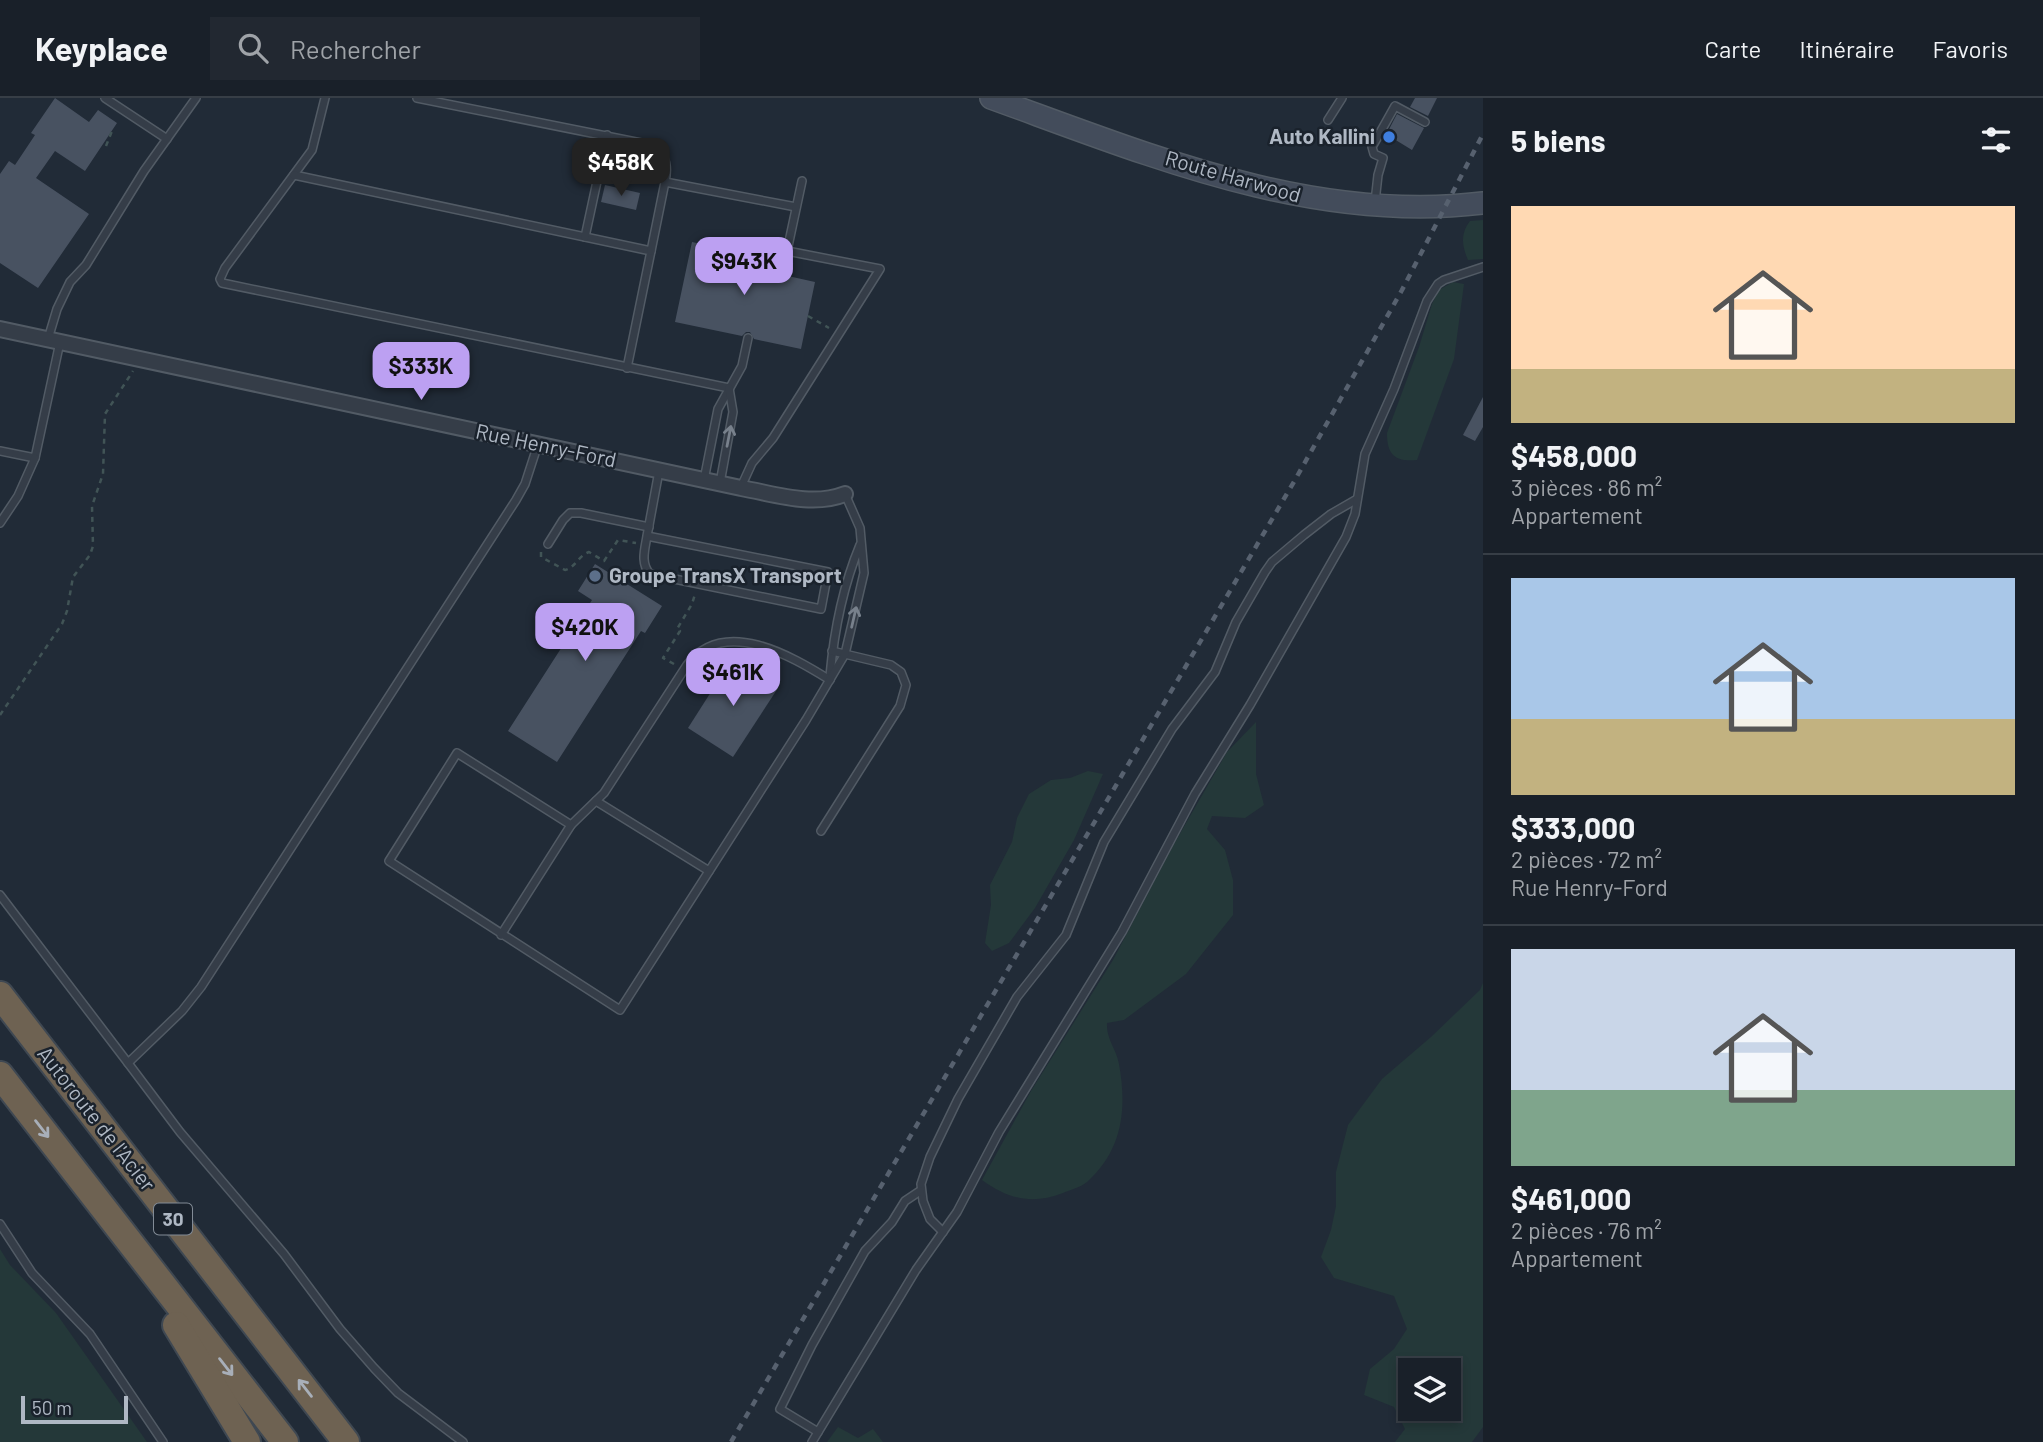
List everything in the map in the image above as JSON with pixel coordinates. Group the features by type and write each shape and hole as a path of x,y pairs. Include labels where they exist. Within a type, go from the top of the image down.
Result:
{"highway":[{"name":"Autoroute de l'Acier","path":"0,995 346,1442"},
{"name":"30","path":"0,1075 285,1442"},
{"path":"109,1216 247,1442"}],"main road":[{"name":"Route Harwood","path":"992,98 1130,147 1252,185 1320,200 1374,206 1427,207 1483,203"}],"street":[{"name":"Rue Henry-Ford","path":"0,329 741,488 808,500 830,499 845,494"}],"lane":[{"path":"105,98 167,139"},
{"path":"0,523 18,496 35,458 57,309 71,282 86,265 144,171 196,98"},
{"path":"325,98 312,150 225,268 220,279 222,283 729,388"},
{"path":"417,98 607,135 646,144 663,154 667,162 665,182 627,368"},
{"path":"1328,120 1342,98"},
{"path":"1374,206 1383,158 1374,154 1372,147 1401,98"},
{"path":"1395,106 1425,122"},
{"path":"585,237 607,135"},
{"path":"294,174 651,251"},
{"path":"741,488 751,463 773,438 880,269 787,251 802,181"},
{"path":"665,182 796,207"},
{"path":"812,1442 916,1270 957,1212 999,1132 1122,932 1195,794 1251,705 1342,545 1350,528 1365,454 1394,389 1427,301 1444,280 1483,267"},
{"path":"704,480 718,409 742,366 748,338"},
{"path":"720,483 733,412 729,388"},
{"path":"128,1063 182,1011 201,987 516,500 525,484 538,444"},
{"path":"0,451 35,458"},
{"path":"647,536 828,572 821,609 655,576 647,570 647,536 660,470"},
{"path":"571,825 457,753 389,861 620,1010 845,654 864,573 857,518 845,494"},
{"path":"943,1232 930,1219 920,1191 930,1157 958,1099 1017,997 1066,934 1104,842 1172,729 1215,672 1228,637 1250,595 1272,562 1283,552 1331,514 1357,499"},
{"path":"546,546 570,513 649,527"},
{"path":"830,680 832,651 849,571 861,544"},
{"path":"501,935 571,825 604,793 691,660 705,648 713,644 738,643 761,646 787,655 830,680"},
{"path":"821,831 900,706 906,691 905,678 898,668 832,651"},
{"path":"596,801 709,871"},
{"path":"0,895 180,1132 285,1254 340,1329 398,1393 463,1442"},
{"path":"818,1432 780,1409 812,1345 865,1251 892,1222 905,1200 920,1191"},
{"path":"0,1224 32,1273 90,1334 163,1442"}],"path":[{"path":"106,146 112,131"},
{"path":"771,264 791,267 792,263"},
{"path":"808,316 823,324"},
{"path":"0,715 62,624 73,577 90,555 93,546 92,506 103,474 105,414 132,374 138,359"},
{"path":"600,567 618,540 640,544"},
{"path":"546,546 540,554 541,557 561,570 573,567 581,555 589,552 604,561"},
{"path":"684,671 663,657 680,631 677,629 692,604"}],"green space":[{"path":"1483,220 1483,259 1468,260 1463,235 1470,221"},
{"path":"1453,282 1464,284 1454,359 1417,460 1403,460 1391,452 1387,433 1432,304 1439,290"},
{"path":"1256,722 1256,774 1264,805 1245,818 1212,816 1207,829 1225,850 1233,880 1233,915 1186,974 1124,1020 1107,1023 1108,1034 1119,1064 1122,1096 1120,1128 1108,1156 1085,1184 1052,1197 1031,1199 1001,1192 982,1180 1031,1091 1113,960 1174,844 1227,752"},
{"path":"1088,771 1103,774 1074,840 1035,908 1009,943 992,951 985,943 991,905 990,885 1012,842 1017,818 1029,794 1051,780 1070,778"},
{"path":"1483,983 1483,1427 1472,1442 1395,1442 1405,1429 1401,1421 1461,1421 1461,1358 1398,1358 1398,1415 1394,1407 1364,1395 1370,1369 1394,1349 1407,1329 1394,1296 1334,1278 1321,1257 1336,1206 1336,1172 1348,1125 1382,1079 1480,990"},
{"path":"0,1249 10,1265 56,1313 147,1442 0,1442"},
{"path":"838,1427 858,1438 873,1429 883,1442 827,1442"}],"building":[{"path":"55,98 89,122 98,110 117,123 85,171 55,151 36,178 89,214 38,288 0,263 0,174 9,161 15,165 35,135 31,133"},
{"path":"1415,98 1437,98 1428,116 1410,107"},
{"path":"1397,114 1424,128 1412,150 1394,139 1392,143 1384,139"},
{"path":"605,185 640,193 636,210 601,202"},
{"path":"692,242 772,259 770,272 815,282 801,349 754,339 750,332 742,336 675,322"},
{"path":"1483,397 1483,427 1475,441 1463,435"},
{"path":"595,564 662,606 645,633 641,631 557,762 508,731 592,600 578,591"},
{"path":"732,659 778,688 733,757 688,728"}],"railway":[{"path":"731,1442 1295,480 1402,290 1483,134"}],"place":[{"name":"Auto Kallini","path":"1389,137"},
{"name":"Groupe TransX Transport","path":"595,576"}]}
